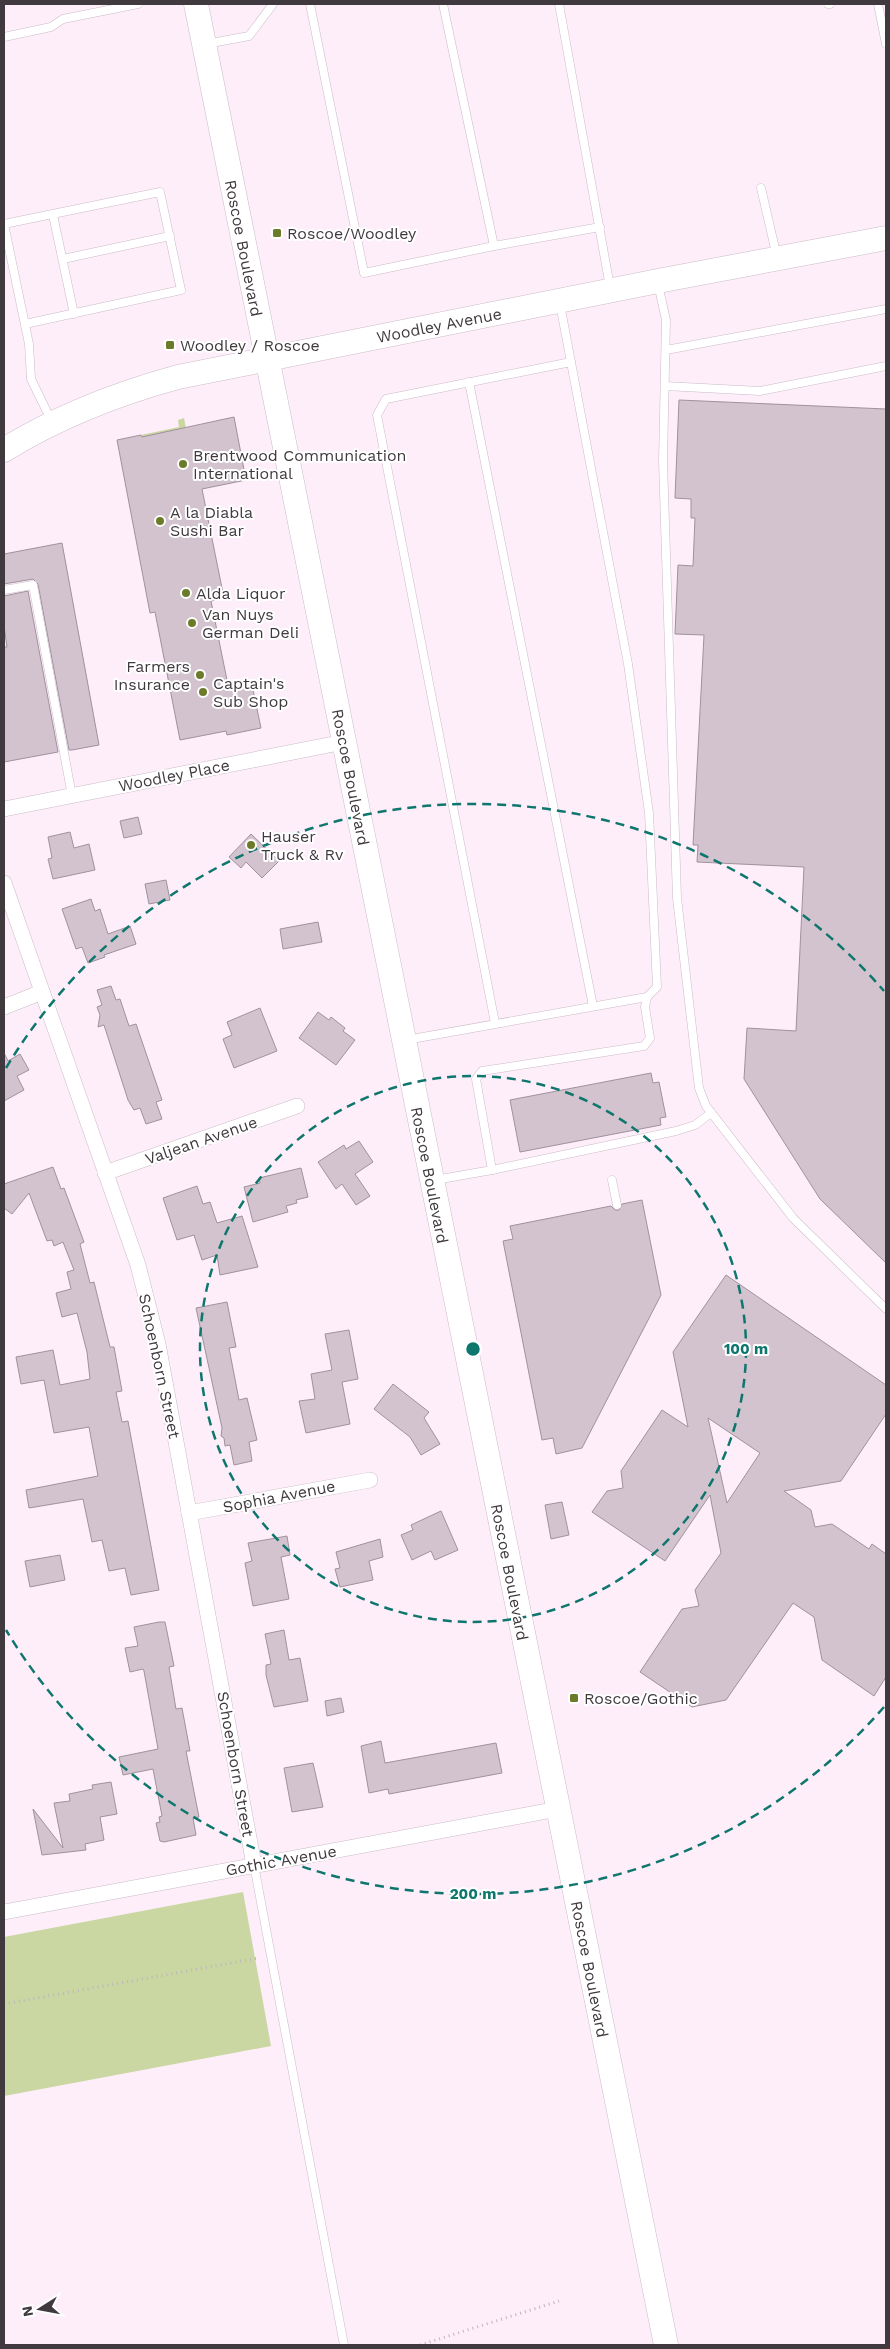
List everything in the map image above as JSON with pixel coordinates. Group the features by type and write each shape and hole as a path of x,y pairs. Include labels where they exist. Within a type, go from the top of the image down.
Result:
{"main road":[{"name":"Roscoe Boulevard","path":"196,4 666,2345"},
{"name":"Woodley Avenue","path":"4,450 52,422 125,392 178,378 658,281 886,238"}],"street":[{"name":"Woodley Place","path":"4,809 344,742"},
{"name":"Schoenborn Street","path":"4,883 148,1301 158,1344 254,1865"},
{"path":"4,1006 42,992"},
{"name":"Valjean Avenue","path":"105,1174 297,1106"},
{"name":"Sophia Avenue","path":"189,1513 370,1480"},
{"name":"Gothic Avenue","path":"4,1912 558,1809"}],"lane":[{"path":"4,37 50,27 62,19 138,4"},
{"path":"204,44 250,36 274,4"},
{"path":"310,4 364,273 494,246 600,227"},
{"path":"442,4 494,246"},
{"path":"559,4 611,291"},
{"path":"878,4 886,44"},
{"path":"761,188 777,258"},
{"path":"25,324 181,290 160,192 4,224 29,344 31,379 52,422"},
{"path":"53,214 74,314"},
{"path":"63,259 170,236"},
{"path":"658,281 666,320 665,516 677,898 699,1088 701,1096 711,1113 793,1218 886,1309"},
{"path":"492,1170 476,1079 482,1071 644,1046 650,1038 645,1007 647,997 657,987 649,813 628,664 559,301"},
{"path":"666,350 886,309"},
{"path":"496,1023 377,415 386,398 571,362"},
{"path":"665,386 760,391 886,366"},
{"path":"469,382 593,1006"},
{"path":"4,590 33,585 72,796"},
{"path":"404,1040 647,997"},
{"path":"432,1181 676,1131 695,1125 711,1113"},
{"path":"612,1180 617,1205"},
{"path":"254,1865 344,2345"}],"path":[{"path":"4,2004 191,1972 271,1955"},
{"path":"420,2345 559,2301"}],"green space":[{"path":"184,418 186,428 142,437 141,435 179,427 178,420"},
{"path":"243,1892 271,2046 4,2096 4,1937"}],"building":[{"path":"679,400 886,409 886,1263 820,1199 744,1079 747,1028 796,1031 804,867 697,862 698,845 693,845 704,635 675,634 678,565 693,566 695,518 691,518 691,499 675,498"},
{"path":"234,417 246,480 202,489 224,598 211,601 229,690 252,685 261,728 227,735 226,731 180,740 155,612 150,613 117,440 141,435 142,437"},
{"path":"62,543 99,745 72,750 69,750 38,584 33,579 4,584 4,554"},
{"path":"28,591 58,752 4,762 4,647 7,647 4,626 4,596"},
{"path":"138,817 142,834 124,838 120,821"},
{"path":"70,832 74,848 89,844 95,870 53,879 48,859 52,858 48,837"},
{"name":"Hauser Truck & Rv","path":"251,834 279,861 262,878 246,862 241,868 229,857"},
{"path":"166,880 170,900 149,904 145,884"},
{"path":"91,899 95,911 100,909 108,934 130,926 136,944 104,955 105,957 88,963 82,947 76,949 62,909"},
{"path":"318,922 322,942 283,949 280,929"},
{"path":"111,986 116,1000 120,999 129,1026 136,1024 162,1100 156,1102 162,1119 146,1124 140,1108 134,1110 128,1100 104,1025 98,1027 100,1015 97,1007 102,1005 97,990"},
{"path":"260,1008 277,1051 234,1068 223,1039 232,1035 227,1022"},
{"path":"318,1012 329,1020 331,1017 345,1028 343,1031 355,1040 336,1065 299,1038"},
{"path":"4,1053 8,1061 20,1054 29,1070 17,1076 24,1090 4,1101"},
{"path":"651,1073 653,1083 659,1082 666,1117 660,1118 661,1125 520,1152 510,1100"},
{"path":"359,1141 373,1162 355,1174 370,1196 356,1205 342,1184 336,1189 318,1162 344,1145 346,1149"},
{"path":"53,1167 61,1189 64,1188 84,1242 80,1244 90,1283 94,1282 110,1347 114,1347 122,1391 116,1392 122,1422 128,1421 159,1590 131,1595 125,1568 109,1571 102,1540 92,1542 83,1499 29,1508 26,1490 98,1476 89,1427 54,1433 44,1380 21,1384 16,1357 53,1350 60,1385 90,1379 87,1352 77,1313 62,1317 56,1293 71,1289 67,1272 74,1270 63,1242 54,1246 52,1240 47,1241 29,1193 12,1214 4,1208 4,1184"},
{"path":"301,1168 308,1197 296,1200 297,1203 286,1206 288,1212 253,1222 244,1187 260,1183 259,1178"},
{"path":"197,1186 203,1204 210,1202 217,1223 242,1216 258,1267 220,1275 217,1255 202,1260 194,1235 177,1240 163,1198"},
{"path":"642,1200 661,1295 582,1448 556,1454 553,1438 542,1440 503,1241 513,1239 510,1226 611,1206 615,1210 619,1210 622,1204"},
{"path":"726,1275 886,1385 886,1414 841,1481 784,1491 811,1510 815,1527 832,1524 869,1549 872,1544 886,1554 886,1677 874,1696 822,1660 814,1617 793,1603 726,1700 692,1707 640,1672 682,1609 699,1606 695,1590 721,1553 710,1495 665,1561 592,1512 607,1491 623,1488 621,1471 662,1410 688,1427 673,1352","holes":["708,1418 760,1453 727,1503"]},
{"path":"227,1302 236,1347 229,1348 239,1400 247,1398 257,1440 249,1442 252,1461 234,1465 230,1445 225,1446 224,1438 221,1436 222,1428 196,1308"},
{"path":"349,1330 358,1379 342,1382 350,1424 306,1433 299,1401 315,1399 311,1374 332,1370 325,1334"},
{"path":"393,1384 429,1412 424,1418 440,1444 421,1455 410,1437 374,1409"},
{"path":"562,1502 569,1535 551,1539 545,1505"},
{"path":"441,1511 458,1550 435,1560 431,1551 412,1560 401,1535 413,1530 411,1525"},
{"path":"287,1536 290,1555 281,1557 289,1599 253,1606 245,1563 252,1561 248,1543"},
{"path":"380,1539 383,1557 369,1561 373,1580 340,1587 335,1569 340,1568 336,1552"},
{"path":"60,1555 65,1580 30,1587 25,1561"},
{"path":"165,1622 174,1666 169,1667 176,1709 182,1708 190,1751 186,1751 199,1817 193,1818 196,1835 164,1842 160,1841 156,1823 160,1822 159,1817 162,1816 153,1769 123,1775 119,1757 158,1749 144,1671 143,1669 130,1672 125,1648 138,1646 134,1627"},
{"path":"284,1630 289,1660 300,1658 308,1701 274,1707 266,1675 266,1665 271,1664 265,1634"},
{"path":"341,1698 344,1712 327,1716 325,1701"},
{"path":"381,1741 385,1763 496,1743 502,1773 389,1794 388,1789 369,1793 361,1746"},
{"path":"313,1763 323,1807 292,1812 284,1768"},
{"path":"111,1782 117,1814 100,1817 104,1840 85,1844 86,1850 42,1855 33,1809 63,1848 54,1803 70,1801 69,1794 93,1789 92,1785"}],"place":[{"name":"Roscoe/Woodley","path":"277,233"},
{"name":"Woodley / Roscoe","path":"170,345"},
{"name":"Brentwood Communication International","path":"183,464"},
{"name":"A la Diabla Sushi Bar","path":"160,521"},
{"name":"Alda Liquor","path":"186,593"},
{"name":"Van Nuys German Deli","path":"192,623"},
{"name":"Farmers Insurance","path":"200,675"},
{"name":"Captain's Sub Shop","path":"203,692"},
{"name":"Hauser Truck & Rv","path":"251,845"},
{"name":"Roscoe/Gothic","path":"574,1698"}]}
